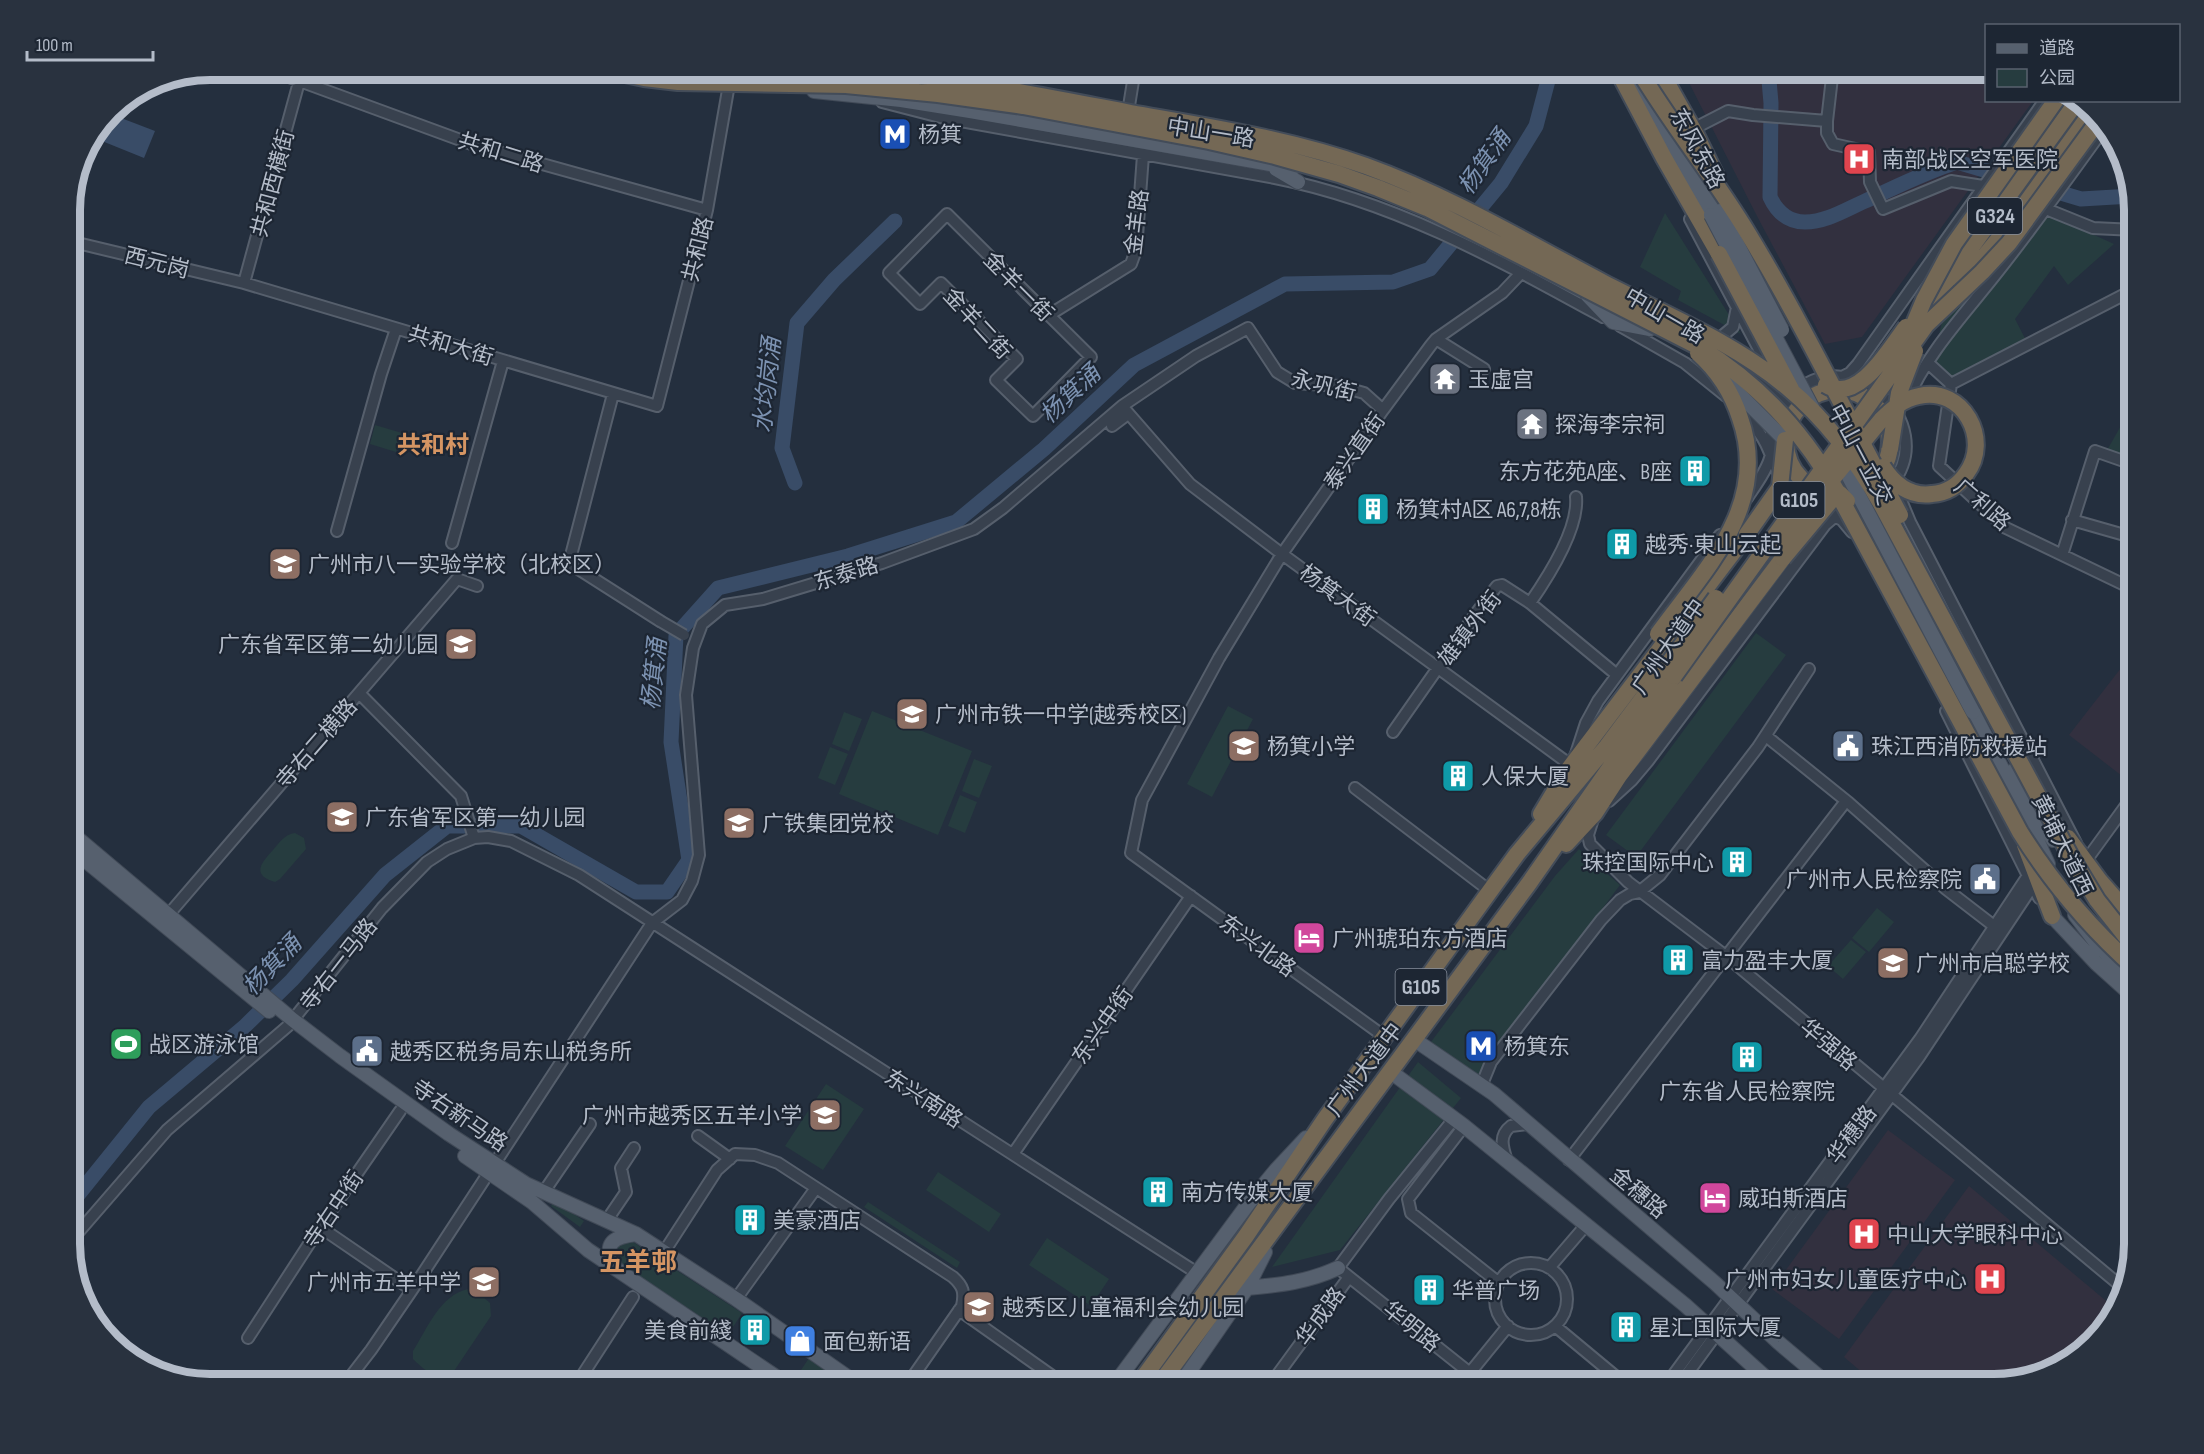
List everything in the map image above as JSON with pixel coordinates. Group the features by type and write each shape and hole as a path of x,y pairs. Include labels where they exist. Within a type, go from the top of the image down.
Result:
{"highway":[{"path":"661,80 887,88 1023,106"},
{"path":"941,80 965,92 1023,106 1240,148 1311,165 1358,181 1462,225 1655,328 1699,347 1738,373 1777,407 1811,449 1836,490 2020,832 2046,872 2124,965"},
{"path":"948,80 1264,138 1341,157 1393,176 1443,199 1739,354 1781,382 1812,410 1838,439 1862,472 2082,876 2124,934"},
{"path":"1572,766 1771,502 1782,480 1785,440 1795,402 1790,385 1623,80"},
{"path":"1646,80 1663,110 1746,229 1811,345 2011,724 2032,767 2047,811"},
{"path":"1665,80 1702,147 1749,248 1817,373 1829,387 1839,383"},
{"name":"G105","path":"1917,334 1924,300 1954,244 2055,102"},
{"path":"1785,440 1788,459 1794,471 1803,481 1818,491 1851,493 1866,486 1891,463 1894,422 1884,409 1885,400 1917,334 2013,179 2068,102"},
{"name":"广州大道中","path":"1146,1374 1246,1236 1325,1119 1490,891 1518,854 1712,623 1917,334 2074,107"},
{"name":"广州大道中","path":"1166,1374 1530,882 1668,673 2081,113"},
{"path":"1839,383 1848,388 1860,383 1917,334 1957,290 2087,119"},
{"name":"G105","path":"1917,334 2009,243 2094,126"},
{"path":"1518,854 1572,766 1603,708 1733,528 1744,500 1748,468 1744,430 1730,393 1707,362 1655,328"},
{"path":"1917,334 1899,393 1887,495 1908,541 2045,802 2085,862 2124,908"},
{"path":"1790,419 1805,400 1839,383"},
{"path":"1839,383 1868,400 1894,422"},
{"path":"1712,623 1796,524 1858,448 1865,439 1872,431 1876,425 1904,400 1921,395 1932,395 1946,398 1963,410 1971,421 1977,437 1974,462 1960,482 1952,488 1935,494 1916,494 1890,478 1880,463 1869,447 1863,438 1852,422"},
{"path":"1804,532 1840,494"},
{"path":"1840,494 1855,512 2007,804 2052,916"},
{"path":"1771,502 1781,503 1794,512 1802,522 1804,532"},
{"name":"G105","path":"1530,882 1595,813 1619,776 1804,532"},
{"path":"1920,633 1920,621 1926,613 1934,612 1950,621"}],"main road":[{"name":"中山一路","path":"780,80 1266,163 1317,174 1412,207 1655,328 1722,371"},
{"path":"851,80 850,83 865,96"},
{"name":"中山一路","path":"902,80 1278,149 1372,178 1461,231 1604,293 1672,330 1702,350 1722,371"},
{"path":"931,80 944,88"},
{"name":"东风东路","path":"1636,80 1715,213"},
{"name":"东风东路","path":"1646,80 1715,213"},
{"path":"1129,106 1160,126"},
{"path":"1278,149 1304,141"},
{"path":"1266,163 1298,182"},
{"name":"中山一立交","path":"1715,213 1977,711"},
{"path":"1604,293 1611,280"},
{"path":"1588,296 1613,322 1655,328"},
{"path":"1722,371 1769,408 1790,419"},
{"path":"1722,371 1785,440"},
{"name":"黄埔大道西","path":"1977,711 2064,856 2098,897 2124,919"},
{"name":"黄埔大道西","path":"1977,711 2072,911 2097,944 2124,969"},
{"name":"寺右新马路","path":"80,841 165,919"},
{"name":"寺右新马路","path":"80,855 165,919 400,1111 492,1169 636,1234 736,1299 843,1374"},
{"path":"2052,916 2096,963 2124,988"},
{"name":"寺右新马路","path":"287,1020 381,1086 492,1169 588,1250 772,1374"},
{"name":"金穗路","path":"1415,1040 1482,1084 1736,1301 1778,1342 1816,1374"},
{"path":"1391,1072 1459,1123 1586,1225 1714,1330 1762,1374"},
{"name":"广州大道中","path":"1122,1374 1266,1181 1325,1119"},
{"name":"广州大道中","path":"1188,1374 1247,1288 1287,1210"},
{"path":"617,1270 609,1253 610,1245 620,1236 636,1234"},
{"path":"1247,1288 1287,1285 1344,1272"}],"street":[{"name":"共和二路","path":"295,80 474,145 707,210"},
{"path":"645,80 680,87 728,90 750,80"},
{"path":"987,80 1239,126 1304,141 1378,165 1421,182 1721,337 1743,354 1760,378 1784,403"},
{"path":"1076,130 1113,118 1129,106 1133,80"},
{"path":"1832,80 1827,134 1833,144 1869,152 1872,185 1883,209 1951,181 1986,182"},
{"name":"共和西横街","path":"244,284 300,82"},
{"name":"共和路","path":"657,406 707,210 728,90"},
{"path":"865,96 944,118 1298,182 1461,231 1521,273 1677,358 1716,387 1736,405 1756,429 1785,486 1797,498 1820,510 1839,514"},
{"path":"1839,383 1858,364 2045,102"},
{"path":"1129,106 1166,146"},
{"path":"1693,129 1728,111 1827,121"},
{"path":"1650,131 1692,223 1774,379 1784,403"},
{"path":"1595,813 1632,780 1648,761 1825,525 1839,514 1874,502 1886,492 1891,463 1905,449 1904,433 1894,422 1914,385 1928,363 2046,209 2100,134"},
{"path":"1702,147 1756,235 1839,383"},
{"name":"金羊路","path":"1049,315 1131,264 1136,250 1143,155"},
{"path":"2046,209 2093,228 2124,229"},
{"name":"金羊一街","path":"889,273 947,214 1049,315 1091,357 1033,416"},
{"name":"西元岗","path":"80,244 244,284"},
{"path":"1719,254 1735,257 1742,255 1749,248"},
{"name":"金羊二街","path":"889,273 920,304 941,283 1017,359 996,380 1033,416"},
{"name":"泰兴直街","path":"1131,853 1142,800 1220,658 1282,554 1436,339 1503,293 1521,273"},
{"name":"共和大街","path":"244,284 657,406"},
{"path":"1928,363 1951,384 2124,295"},
{"path":"1721,337 1733,327 1737,307"},
{"name":"永巩街","path":"1248,328 1277,372 1295,383 1339,386 1364,393 1383,410"},
{"name":"东泰路","path":"352,1374 412,1290 652,923 682,900 692,881 699,855 686,695 695,642 702,624 725,605 763,599 882,562 974,529 1196,356 1248,328"},
{"path":"337,531 396,329"},
{"path":"1436,339 1484,369"},
{"path":"452,543 503,361"},
{"path":"1572,766 1586,723 1598,701 1736,513 1771,457 1770,439 1773,422 1784,403 1793,393 1808,383 1826,378 1839,383"},
{"name":"广利路","path":"1951,384 1940,466 2006,528 2124,585"},
{"path":"613,394 569,563 695,642"},
{"path":"1112,426 1125,410"},
{"name":"杨箕大街","path":"1125,410 1190,484 1572,766"},
{"path":"2062,555 2095,451 2124,461"},
{"path":"1891,463 1910,522 2051,791 2085,862 2124,808"},
{"path":"1530,603 1561,550 1577,509 1576,497"},
{"path":"1839,514 1856,539 1934,687 2029,882 2052,916"},
{"path":"2072,520 2124,535"},
{"name":"寺右二横路","path":"165,919 457,579 477,586"},
{"name":"雄镇外街","path":"1394,732 1497,586 1502,585 1530,603 1617,675"},
{"path":"1482,1084 1491,1062 1601,920 1620,900 1639,892 1660,875 1766,736 1809,669"},
{"path":"359,693 461,796 474,838"},
{"path":"1766,736 1846,801 1936,882 1994,926"},
{"path":"1355,788 1490,891"},
{"path":"1569,1160 1846,801"},
{"name":"华强路","path":"1595,813 1588,835 1590,844 1639,892 1727,957 2119,1284"},
{"name":"寺右一马路","path":"80,1230 167,1131 287,1020 382,908 427,862 447,849 474,838 488,837 511,841 579,875 652,923"},
{"name":"东兴北路","path":"1131,853 1385,1037"},
{"name":"华穗路","path":"1888,1093 1920,1039 1994,926 2029,882"},
{"name":"华穗路","path":"1676,1374 1714,1330 1888,1093 1937,1031 2029,882"},
{"name":"东兴中街","path":"1013,1154 1191,896"},
{"name":"东兴南路","path":"652,923 1197,1273"},
{"name":"寺右中街","path":"248,1338 320,1227 400,1111"},
{"path":"1344,1272 1389,1198 1459,1123"},
{"path":"1459,1123 1408,1199 1408,1204 1411,1213 1499,1283"},
{"path":"543,1193 590,1124"},
{"path":"1507,1161 1502,1142 1503,1136 1511,1126 1527,1124"},
{"path":"698,1136 730,1159"},
{"path":"607,1220 626,1192 621,1168 634,1148"},
{"path":"664,1252 717,1170 735,1154 754,1155 778,1163 962,1285 965,1296 960,1310 915,1374"},
{"path":"736,1299 816,1188"},
{"path":"1549,1268 1586,1225"},
{"path":"320,1227 412,1290"},
{"path":"1530,1263 1549,1268 1561,1278 1566,1289 1568,1300 1565,1312 1555,1326 1540,1334 1529,1335 1518,1332 1508,1326 1500,1316 1496,1305 1499,1283 1508,1271 1518,1265 1530,1263"},
{"name":"华明路","path":"1344,1272 1470,1373"},
{"name":"华成路","path":"1277,1374 1344,1272"},
{"path":"583,1374 633,1297"},
{"path":"960,1310 1050,1374"},
{"path":"1470,1373 1508,1326"},
{"path":"1555,1326 1613,1374"},
{"name":"华穗路","path":"1686,1374 1714,1330"}],"shaded area":[{"name":"南部战区空军医院","path":"1688,80 1985,80 1985,102 2032,102 1862,337 1825,344"},
{"path":"2124,664 2124,778 2069,735"},
{"name":"中山大学眼科中心","path":"1888,1130 1955,1180 1839,1339 1772,1289"},
{"name":"广州市妇女儿童医疗中心","path":"1969,1186 2110,1304 2087,1337 2074,1348 2045,1365 2029,1370 1995,1374 1864,1374 1844,1357"}],"green space":[{"path":"2042,211 2114,244 2068,285 2054,266 2015,319 2031,350 1971,381 1931,369 1942,322"},
{"path":"1665,213 1741,334 1678,300 1681,291 1640,267"},
{"path":"2124,420 2124,462 2106,452"},
{"path":"375,425 402,433 396,452 370,444"},
{"path":"1756,633 1786,655 1636,857 1606,835"},
{"path":"1228,706 1253,719 1212,797 1187,784"},
{"path":"872,711 972,751 938,835 839,794"},
{"path":"844,712 862,719 849,751 832,744"},
{"path":"830,747 848,754 835,785 818,778"},
{"path":"974,759 992,766 979,798 962,791"},
{"path":"960,795 977,802 965,833 948,826"},
{"path":"295,833 304,838 306,849 280,879 275,882 263,876 260,868 262,864 282,839"},
{"path":"1579,849 1620,885 1476,1077 1428,1046 1555,876"},
{"path":"1877,908 1894,922 1869,952 1852,938"},
{"path":"1851,940 1866,952 1843,979 1828,966"},
{"path":"1418,1062 1461,1098 1340,1250 1272,1267"},
{"path":"826,1084 864,1109 823,1170 785,1146"},
{"path":"938,1172 1001,1214 989,1232 926,1190"},
{"path":"555,1201 584,1221 580,1227 551,1206"},
{"path":"868,1202 960,1262 957,1268 864,1207"},
{"path":"1047,1238 1109,1279 1091,1306 1029,1265"},
{"path":"630,1240 742,1313 728,1335 618,1262 614,1251 618,1244"},
{"path":"468,1289 482,1296 490,1303 491,1316 452,1374 434,1374 413,1359 413,1351 435,1314 458,1292"},
{"path":"809,1358 833,1374 798,1374"}],"water":[{"path":"119,117 155,131 144,158 100,140"}],"waterway":[{"name":"杨箕涌","path":"80,1192 149,1107 244,1027 292,980 385,875 447,826 521,826 636,892 667,892 689,860 671,742 676,635 718,588 848,556 956,522 1044,449 1134,365 1285,284 1393,282 1430,269 1501,183 1536,126 1548,80"},
{"path":"1769,80 1771,103 1770,197 1780,212 1799,222 1828,218 1921,175 1957,162 2081,199 2123,197"},
{"name":"水均岗涌","path":"795,483 782,448 797,323 834,280 895,221"}],"place":[{"name":"杨箕","path":"895,134"},
{"name":"南部战区空军医院","path":"1859,159"},
{"name":"玉虛宫","path":"1445,379"},
{"name":"探海李宗祠","path":"1532,424"},
{"name":"东方花苑A座、B座","path":"1695,471"},
{"name":"杨箕村A区 A6,7,8栋","path":"1373,509"},
{"name":"越秀·東山云起","path":"1622,544"},
{"name":"广州市八一实验学校（北校区）","path":"285,564"},
{"name":"广东省军区第二幼儿园","path":"461,644"},
{"name":"广州市铁一中学(越秀校区)","path":"912,714"},
{"name":"杨箕小学","path":"1244,746"},
{"name":"珠江西消防救援站","path":"1848,746"},
{"name":"人保大厦","path":"1458,776"},
{"name":"广东省军区第一幼儿园","path":"342,817"},
{"name":"广铁集团党校","path":"739,823"},
{"name":"珠控国际中心","path":"1737,862"},
{"name":"广州市人民检察院","path":"1985,879"},
{"name":"广州琥珀东方酒店","path":"1309,938"},
{"name":"富力盈丰大厦","path":"1678,960"},
{"name":"广州市启聪学校","path":"1893,963"},
{"name":"战区游泳馆","path":"126,1044"},
{"name":"杨箕东","path":"1481,1046"},
{"name":"越秀区税务局东山税务所","path":"367,1051"},
{"name":"广东省人民检察院","path":"1747,1057"},
{"name":"广州市越秀区五羊小学","path":"825,1115"},
{"name":"南方传媒大厦","path":"1158,1192"},
{"name":"威珀斯酒店","path":"1715,1198"},
{"name":"美豪酒店","path":"750,1220"},
{"name":"中山大学眼科中心","path":"1864,1234"},
{"name":"广州市妇女儿童医疗中心","path":"1990,1279"},
{"name":"广州市五羊中学","path":"484,1282"},
{"name":"华普广场","path":"1429,1290"},
{"name":"越秀区儿童福利会幼儿园","path":"979,1307"},
{"name":"星汇国际大厦","path":"1626,1327"},
{"name":"美食前綫","path":"755,1330"},
{"name":"面包新语","path":"800,1341"}],"district":[{"name":"共和村","path":"433,445"},
{"name":"五羊邨","path":"638,1262"}]}
